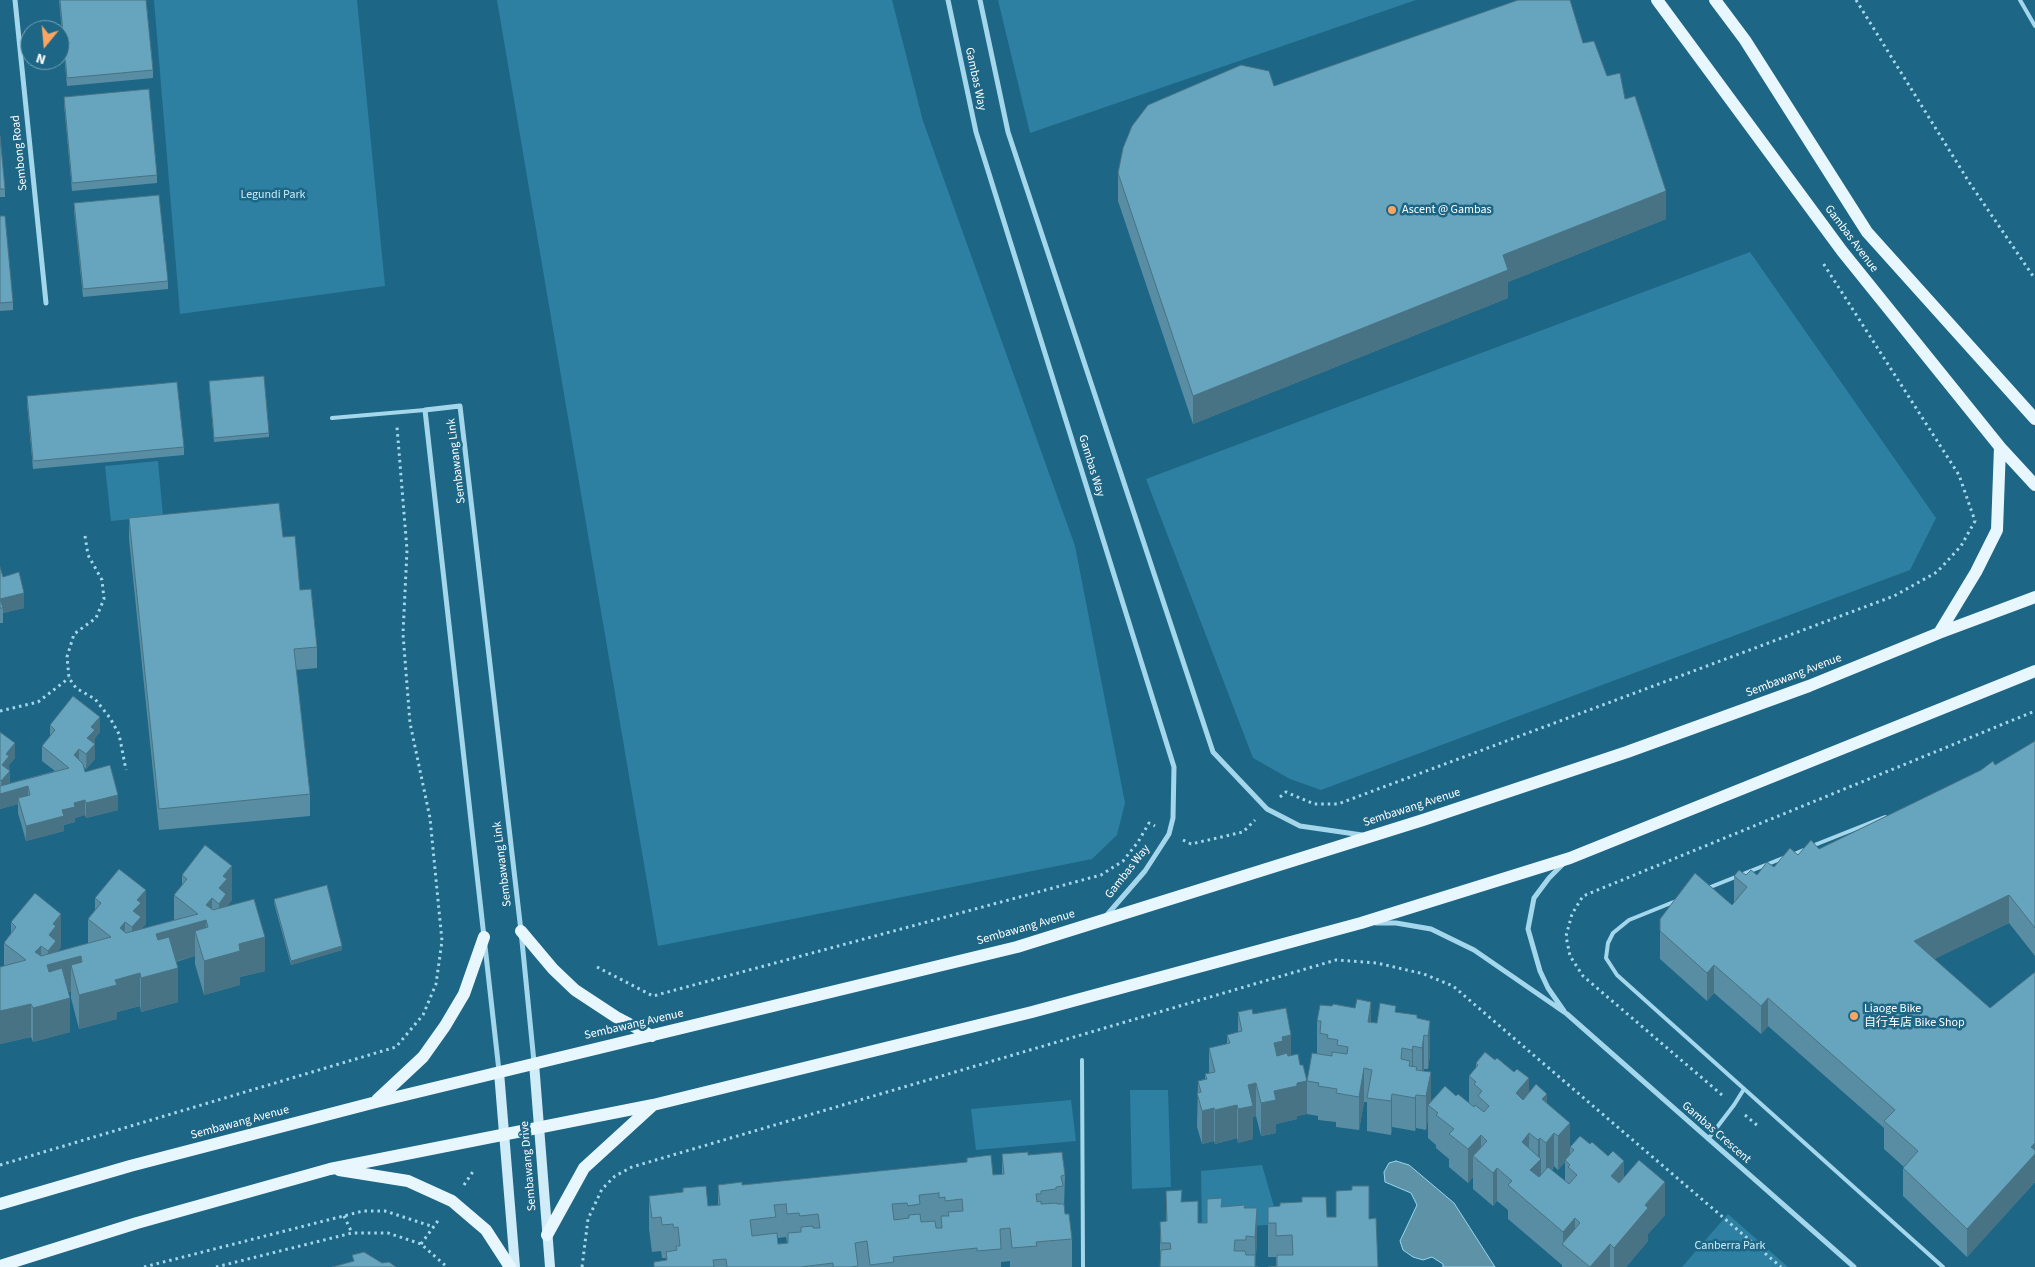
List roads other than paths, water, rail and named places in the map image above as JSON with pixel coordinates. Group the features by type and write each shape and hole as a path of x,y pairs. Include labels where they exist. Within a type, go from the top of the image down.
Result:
{"main road":[{"name":"Gambas Avenue","path":"1657,0 1842,251 2000,447 2035,484"},
{"name":"Gambas Avenue","path":"1715,0 1745,40 1867,232 2035,419"},
{"path":"1939,632 1976,572 1997,530 2000,447"},
{"name":"Sembawang Avenue","path":"0,1204 130,1166 376,1102 1017,947 1370,836 1627,752 1809,686 1939,632 2035,597"},
{"path":"0,1266 137,1223 330,1169 538,1129 653,1104 1032,1012 1361,923 1570,858 2032,674"},
{"path":"521,932 553,969 575,990 616,1017 652,1036"},
{"path":"376,1102 423,1057 445,1026 464,994 484,937"},
{"name":"Sembawang Drive","path":"534,1063 550,1267"},
{"name":"Sembawang Drive","path":"499,1072 515,1267"},
{"path":"547,1235 584,1168 653,1104"},
{"path":"330,1169 408,1181 452,1201 486,1230 510,1267"}],"street":[{"name":"Sembong Road","path":"15,0 46,303"},
{"name":"Gambas Way","path":"948,0 976,132 1174,767 1173,818 1169,834 1145,871 1102,920"},
{"name":"Gambas Way","path":"980,0 1008,132 1213,752 1267,810 1300,826 1370,836"},
{"name":"Sembawang Link","path":"499,1072 425,410 460,406 521,932 534,1063"},
{"name":"Gambas Crescent","path":"1567,1014 1548,988 1540,971 1528,929 1534,898 1549,878 1570,858"},
{"name":"Gambas Crescent","path":"1361,923 1396,923 1430,929 1474,950 1567,1014 1854,1267"}],"lane":[{"path":"2020,0 2035,26"},
{"path":"332,418 425,410"},
{"path":"1702,891 1895,814"},
{"path":"1684,898 1629,920 1613,933 1608,943 1606,958 1617,975 1943,1267"},
{"path":"1082,1060 1083,1267"},
{"path":"1708,1139 1744,1089"}],"place":[{"name":"Ascent @ Gambas","path":"1392,210"},
{"name":"Liaoge Bike 自行车店 Bike Shop","path":"1854,1016"}],"park label":[{"name":"Legundi Park","path":"273,195"},
{"name":"Canberra Park","path":"1730,1246"}]}
